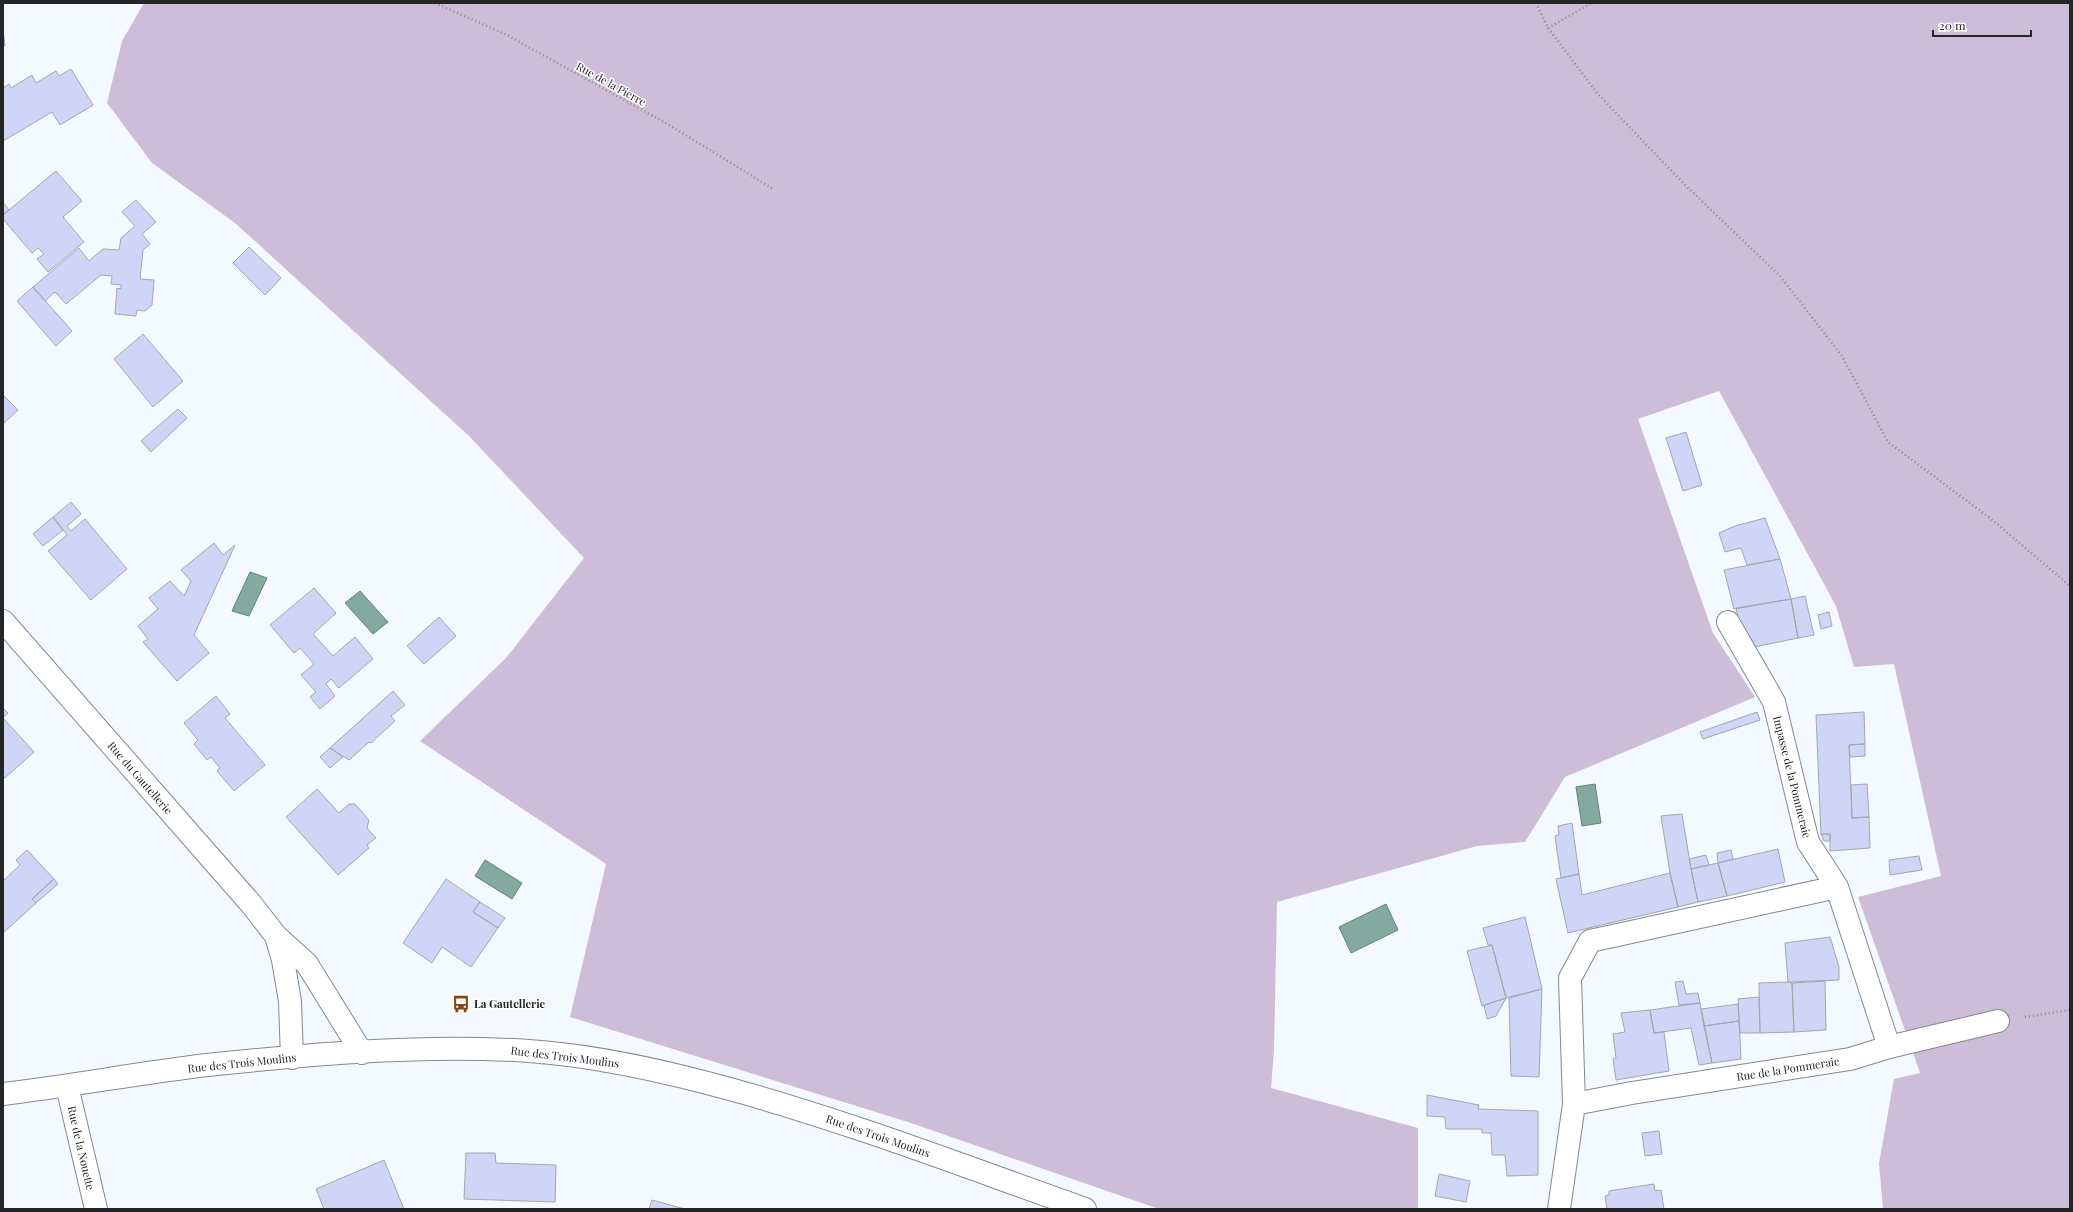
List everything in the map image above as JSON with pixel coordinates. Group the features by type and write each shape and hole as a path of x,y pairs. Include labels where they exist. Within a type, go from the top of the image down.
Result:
{"street":[{"name":"Rue du Gautellerie","path":"3,621 252,905 276,936 307,964 362,1052"},
{"name":"Impasse de la Pommeraie","path":"1728,622 1774,702 1808,842 1837,886 1889,1047"},
{"path":"1559,1209 1574,1104 1570,978 1590,941 1837,886"},
{"name":"Rue du Gautellerie","path":"276,936 283,960 290,1001 292,1058"},
{"name":"Rue de la Pommeraie","path":"1574,1104 1632,1093 1850,1059 1889,1047 1998,1021"},
{"name":"Rue des Trois Moulins","path":"3,1094 206,1065 362,1052 429,1048 531,1051 602,1060 668,1072 788,1106 878,1135 1085,1209"},
{"name":"Rue de la Nouette","path":"67,1086 96,1209"}],"path":[{"name":"Rue de la Pierre","path":"435,3 505,34 540,53 671,126 773,189"},
{"path":"1536,3 1548,28 1597,93 1685,184 1780,276 1842,356 1888,442 1990,518 2070,586"},
{"path":"1548,28 1592,3"},
{"path":"1998,1021 2070,1010"}],"shaded area":[{"path":"144,3 2070,3 2070,1209 1883,1209 1879,1163 1894,1079 1920,1073 1858,897 1941,876 1894,664 1854,667 1836,606 1719,391 1638,419 1713,633 1755,697 1565,777 1525,842 1477,846 1277,902 1274,1051 1271,1088 1418,1128 1418,1208 1423,1209 1159,1209 908,1122 570,1017 606,864 420,741 506,658 584,558 469,436 235,223 152,163 107,103 122,41"},
{"path":"250,572 267,578 249,616 232,611"},
{"path":"360,591 388,622 373,634 345,603"},
{"path":"1595,784 1601,823 1582,826 1576,787"},
{"path":"485,860 522,883 512,899 475,876"},
{"path":"1386,904 1398,930 1351,953 1339,927"}],"building":[{"path":"3,29 5,46 3,46"},
{"path":"71,69 93,105 60,125 52,112 3,141 3,88 9,84 11,88 32,75 36,83 56,71 59,76"},
{"path":"56,171 82,201 63,217 84,242 48,272 37,259 44,254 38,248 32,253 3,219 3,215"},
{"path":"136,200 156,222 142,234 150,244 143,250 140,279 154,280 152,305 145,311 137,310 136,316 115,314 117,288 121,289 121,285 111,284 112,276 101,275 66,304 55,292 45,301 33,287 79,248 89,261 103,249 119,250 121,238 135,226 122,212"},
{"path":"3,202 9,210 3,215"},
{"path":"249,247 281,278 265,295 233,263"},
{"path":"33,287 72,331 56,346 17,301"},
{"path":"143,334 183,381 153,407 114,359"},
{"path":"3,395 18,410 3,424"},
{"path":"178,409 187,418 151,452 141,441"},
{"path":"1686,432 1702,485 1683,491 1666,438"},
{"path":"71,502 81,514 67,526 71,531 85,519 127,569 91,600 48,551 67,535 53,517"},
{"path":"53,517 63,530 43,546 33,534"},
{"path":"1765,518 1780,559 1747,565 1741,548 1725,552 1719,533 1735,526"},
{"path":"214,543 223,555 235,545 194,635 209,653 177,681 143,642 148,639 138,626 158,609 149,598 170,581 184,596 191,581 181,570"},
{"path":"1780,559 1791,599 1734,609 1724,570"},
{"path":"314,588 336,613 313,634 333,656 355,637 373,659 339,688 331,679 326,684 335,696 320,709 310,697 316,692 301,675 314,664 300,648 294,653 270,625"},
{"path":"1805,596 1814,635 1798,638 1791,599"},
{"path":"1791,599 1798,638 1745,649 1736,608"},
{"path":"1829,612 1832,626 1821,629 1818,615"},
{"path":"439,617 456,636 424,664 407,646"},
{"path":"393,691 405,705 391,716 395,721 371,743 369,742 349,760 330,748"},
{"path":"216,696 230,714 225,718 265,765 234,791 217,771 220,768 211,757 207,760 194,744 198,740 184,723"},
{"path":"3,708 8,713 3,718"},
{"path":"1757,712 1760,720 1703,739 1700,732"},
{"path":"1864,712 1865,744 1849,745 1852,818 1869,817 1870,848 1830,851 1830,834 1821,834 1816,715"},
{"path":"3,718 34,752 5,778 3,776"},
{"path":"1865,744 1865,756 1850,757 1849,745"},
{"path":"330,748 343,757 330,768 320,757"},
{"path":"1867,784 1869,817 1852,818 1851,785"},
{"path":"317,789 339,813 349,804 355,804 369,820 367,828 376,838 367,845 369,848 338,875 286,817"},
{"path":"1682,814 1698,902 1678,907 1670,873 1661,816"},
{"path":"1572,823 1579,874 1561,878 1555,836 1559,835 1558,826"},
{"path":"1821,834 1830,834 1830,841 1824,841"},
{"path":"1778,849 1785,882 1727,896 1718,863"},
{"path":"27,850 54,879 32,899 36,903 3,933 3,881 20,865 16,860"},
{"path":"1731,850 1733,859 1718,863 1717,853"},
{"path":"1706,855 1709,865 1691,869 1689,859"},
{"path":"1919,856 1922,870 1890,875 1889,860"},
{"path":"1718,863 1727,896 1698,902 1691,869"},
{"path":"1670,873 1678,907 1568,933 1556,879 1579,874 1582,895"},
{"path":"54,879 58,884 36,903 32,899"},
{"path":"446,879 480,902 473,912 498,928 471,967 442,947 432,963 403,943"},
{"path":"480,902 505,918 498,928 473,912"},
{"path":"1525,917 1542,989 1506,998 1492,945 1488,945 1483,928"},
{"path":"1830,937 1839,967 1839,980 1788,982 1785,943"},
{"path":"1492,945 1506,998 1482,1006 1467,951"},
{"path":"1683,981 1686,994 1698,993 1700,1003 1679,1005 1675,982"},
{"path":"1825,981 1826,1030 1794,1032 1792,983"},
{"path":"1759,983 1792,983 1794,1032 1760,1033"},
{"path":"1542,989 1539,1077 1511,1076 1509,998"},
{"path":"1759,997 1760,1033 1740,1033 1738,999"},
{"path":"1506,998 1496,1016 1487,1019 1484,1005"},
{"path":"1700,1003 1712,1063 1699,1065 1691,1028 1654,1033 1650,1010"},
{"path":"1738,1004 1739,1021 1704,1026 1701,1009"},
{"path":"1650,1010 1654,1033 1664,1032 1669,1071 1616,1080 1613,1059 1616,1058 1613,1034 1625,1032 1621,1013"},
{"path":"1739,1021 1741,1059 1712,1063 1704,1026"},
{"path":"1427,1095 1479,1105 1478,1109 1538,1111 1538,1175 1507,1176 1505,1155 1492,1155 1491,1133 1482,1133 1482,1129 1446,1129 1445,1117 1427,1116"},
{"path":"1659,1131 1662,1154 1645,1156 1642,1133"},
{"path":"466,1153 495,1153 496,1163 556,1165 555,1202 464,1199"},
{"path":"384,1160 404,1209 324,1209 316,1189"},
{"path":"1439,1174 1470,1181 1466,1202 1435,1196"},
{"path":"1654,1184 1655,1191 1661,1190 1664,1209 1607,1209 1605,1196 1609,1195 1609,1191"},
{"path":"652,1200 685,1209 649,1209"}],"place":[{"name":"La Gautellerie","path":"461,1004"}]}
